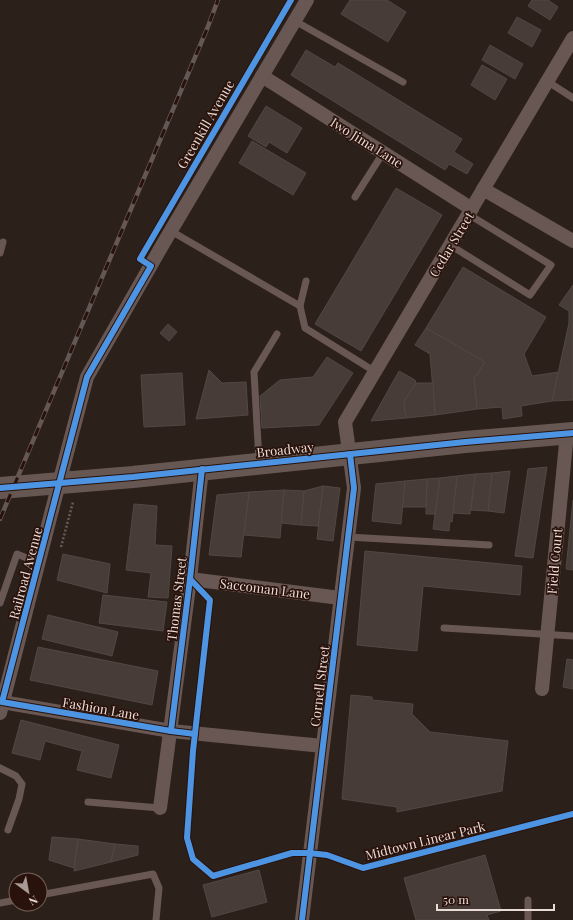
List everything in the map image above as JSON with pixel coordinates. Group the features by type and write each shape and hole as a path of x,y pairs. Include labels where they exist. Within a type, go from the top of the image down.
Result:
{"highway":[{"name":"Broadway","path":"0,488 133,477 465,442 570,433"}],"street":[{"name":"Greenkill Avenue","path":"68,449 87,377 307,0"},
{"name":"Cedar Street","path":"350,454 345,422 573,38"},
{"name":"Iwo Jima Lane","path":"262,76 383,153 470,212"},
{"path":"483,189 573,241"},
{"name":"Field Court","path":"542,689 570,433"},
{"name":"Railroad Avenue","path":"1,708 4,678 39,563 68,449"},
{"name":"Cornell Street","path":"302,920 354,488 350,454"},
{"name":"Thomas Street","path":"160,808 190,579 202,469"},
{"name":"Saccoman Lane","path":"190,579 340,598"},
{"name":"Fashion Lane","path":"1,708 170,731 323,746"}],"lane":[{"path":"295,21 403,82"},
{"path":"547,81 573,98"},
{"path":"355,197 383,153"},
{"path":"450,245 530,294 551,265 470,212"},
{"path":"171,231 300,306"},
{"path":"0,253 3,242"},
{"path":"306,281 300,306 305,328 374,371"},
{"path":"259,463 254,372 277,334"},
{"path":"348,537 489,545"},
{"path":"0,603 17,554 39,563"},
{"path":"444,628 573,636"},
{"path":"0,768 16,776 22,784 19,799 8,830"},
{"path":"88,802 160,808"},
{"path":"48,894 153,874 159,888 156,920"},
{"path":"528,900 528,920"}],"path":[{"path":"61,547 73,502"}],"building":[{"path":"350,0 387,0 406,12 388,42 341,14"},
{"path":"532,0 548,0 558,7 550,20 528,6"},
{"path":"517,17 541,30 532,47 508,33"},
{"path":"490,45 523,64 515,79 482,60"},
{"path":"306,50 335,67 338,63 462,139 454,152 473,164 467,174 449,164 445,170 291,75"},
{"path":"482,65 507,79 495,100 471,85"},
{"path":"266,106 302,128 287,153 269,142 266,147 248,136"},
{"path":"252,141 306,173 293,195 239,163"},
{"path":"396,188 442,215 361,351 315,324"},
{"path":"463,267 546,317 524,354 532,376 559,372 552,401 521,406 522,416 503,419 502,407 477,409 474,379 485,362 426,328"},
{"path":"573,285 573,400 552,401 569,323 569,311 559,305"},
{"path":"168,324 177,332 169,341 160,333"},
{"path":"426,328 485,362 474,379 477,409 435,415 430,354 415,345"},
{"path":"327,357 353,373 319,425 262,428 260,396 280,380 313,377"},
{"path":"209,370 222,383 246,382 248,415 196,419"},
{"path":"399,371 415,380 416,383 404,401 406,418 371,421"},
{"path":"182,373 185,425 144,427 141,375"},
{"path":"416,383 433,383 435,415 406,418 404,401"},
{"path":"547,467 533,558 515,556 528,469"},
{"path":"510,471 504,513 488,511 492,473"},
{"path":"492,473 488,511 471,510 475,474"},
{"path":"475,474 470,514 453,513 457,476"},
{"path":"457,476 452,522 450,521 449,531 433,529 440,478"},
{"path":"440,478 435,514 426,514 427,479"},
{"path":"427,479 426,507 402,507 405,481"},
{"path":"405,481 401,524 372,521 376,484"},
{"path":"323,486 318,526 301,525 304,491"},
{"path":"323,486 340,488 333,541 317,539"},
{"path":"284,490 304,491 301,525 281,523"},
{"path":"284,490 280,538 244,535 249,492"},
{"path":"249,492 241,557 209,555 217,495"},
{"path":"573,500 573,570 566,569"},
{"path":"134,504 157,506 155,545 172,546 168,598 148,597 151,573 126,570"},
{"path":"365,551 522,566 520,595 423,586 417,651 357,645"},
{"path":"63,554 110,564 107,593 57,580"},
{"path":"103,595 167,602 163,631 99,623"},
{"path":"48,615 118,632 112,656 42,639"},
{"path":"38,647 158,671 152,705 30,680"},
{"path":"567,659 573,660 573,689 563,687"},
{"path":"351,695 372,697 372,700 413,704 412,714 430,732 508,741 502,791 397,812 397,807 342,799"},
{"path":"21,720 119,745 111,778 77,770 82,751 45,741 40,760 12,753"},
{"path":"52,837 78,839 74,868 49,860"},
{"path":"78,839 115,844 111,862 74,871"},
{"path":"115,844 138,846 138,855 111,862"},
{"path":"485,855 501,911 487,915 489,920 416,920 404,878"},
{"path":"259,870 267,902 212,917 203,885"}],"railway":[{"path":"0,519 218,0"}],"cycle path":[{"path":"195,734 2,702 87,377 151,266 140,259 291,0"},
{"path":"0,488 133,477 465,442 573,433"},
{"path":"302,920 354,488 350,454"},
{"path":"171,731 202,469"},
{"name":"Midtown Linear Park","path":"190,579 210,600 193,751 187,838 193,859 213,876 292,853 327,855 363,868 573,814"}]}
